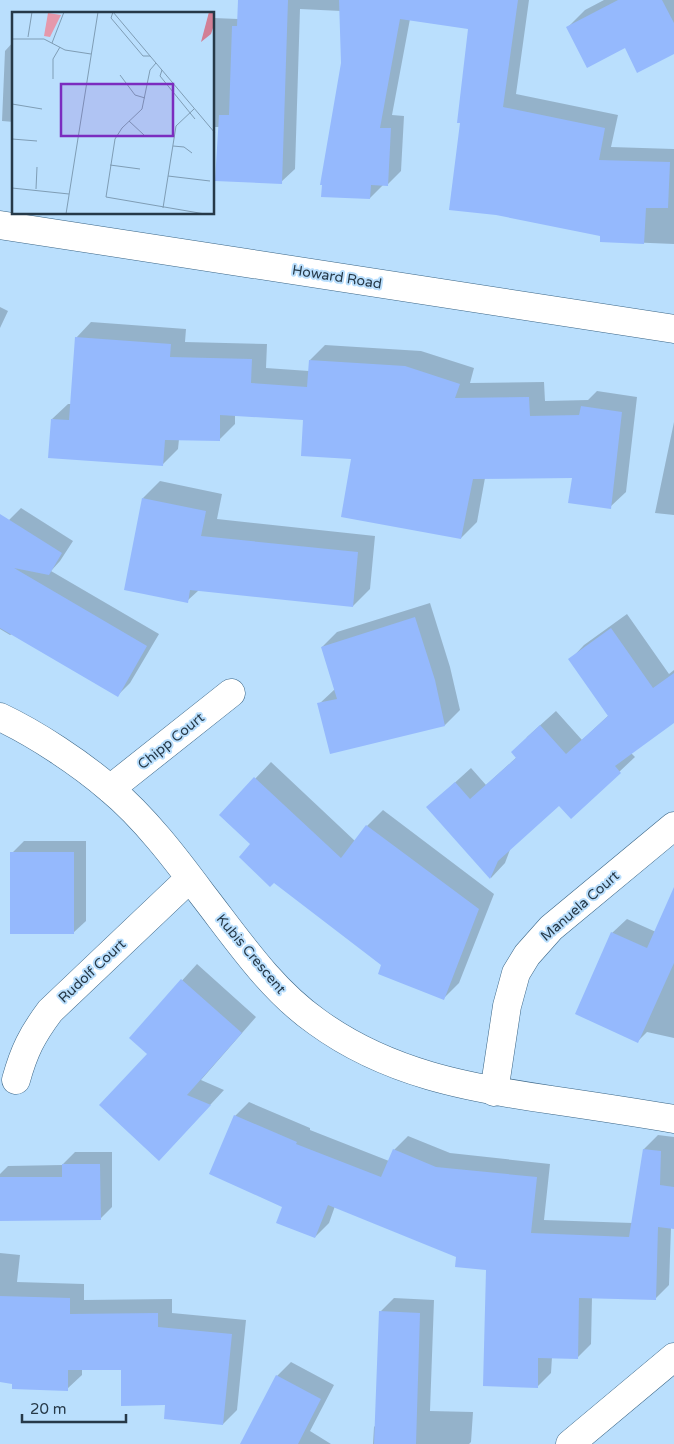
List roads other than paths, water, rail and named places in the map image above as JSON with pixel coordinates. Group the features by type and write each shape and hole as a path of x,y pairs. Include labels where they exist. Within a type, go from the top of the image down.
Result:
{"street":[{"name":"Howard Road","path":"0,224 674,329"},
{"name":"Chipp Court","path":"110,789 231,693"},
{"name":"Kubis Crescent","path":"0,718 55,749 110,789 135,812 190,878 256,964 287,997 315,1022 346,1042 413,1072 450,1082 494,1092 674,1119"},
{"name":"Manuela Court","path":"494,1092 507,1006 516,974 527,955 550,928 674,826"},
{"name":"Rudolf Court","path":"16,1080 22,1060 34,1033 50,1011 190,878"},
{"path":"570,1444 674,1357"}]}
